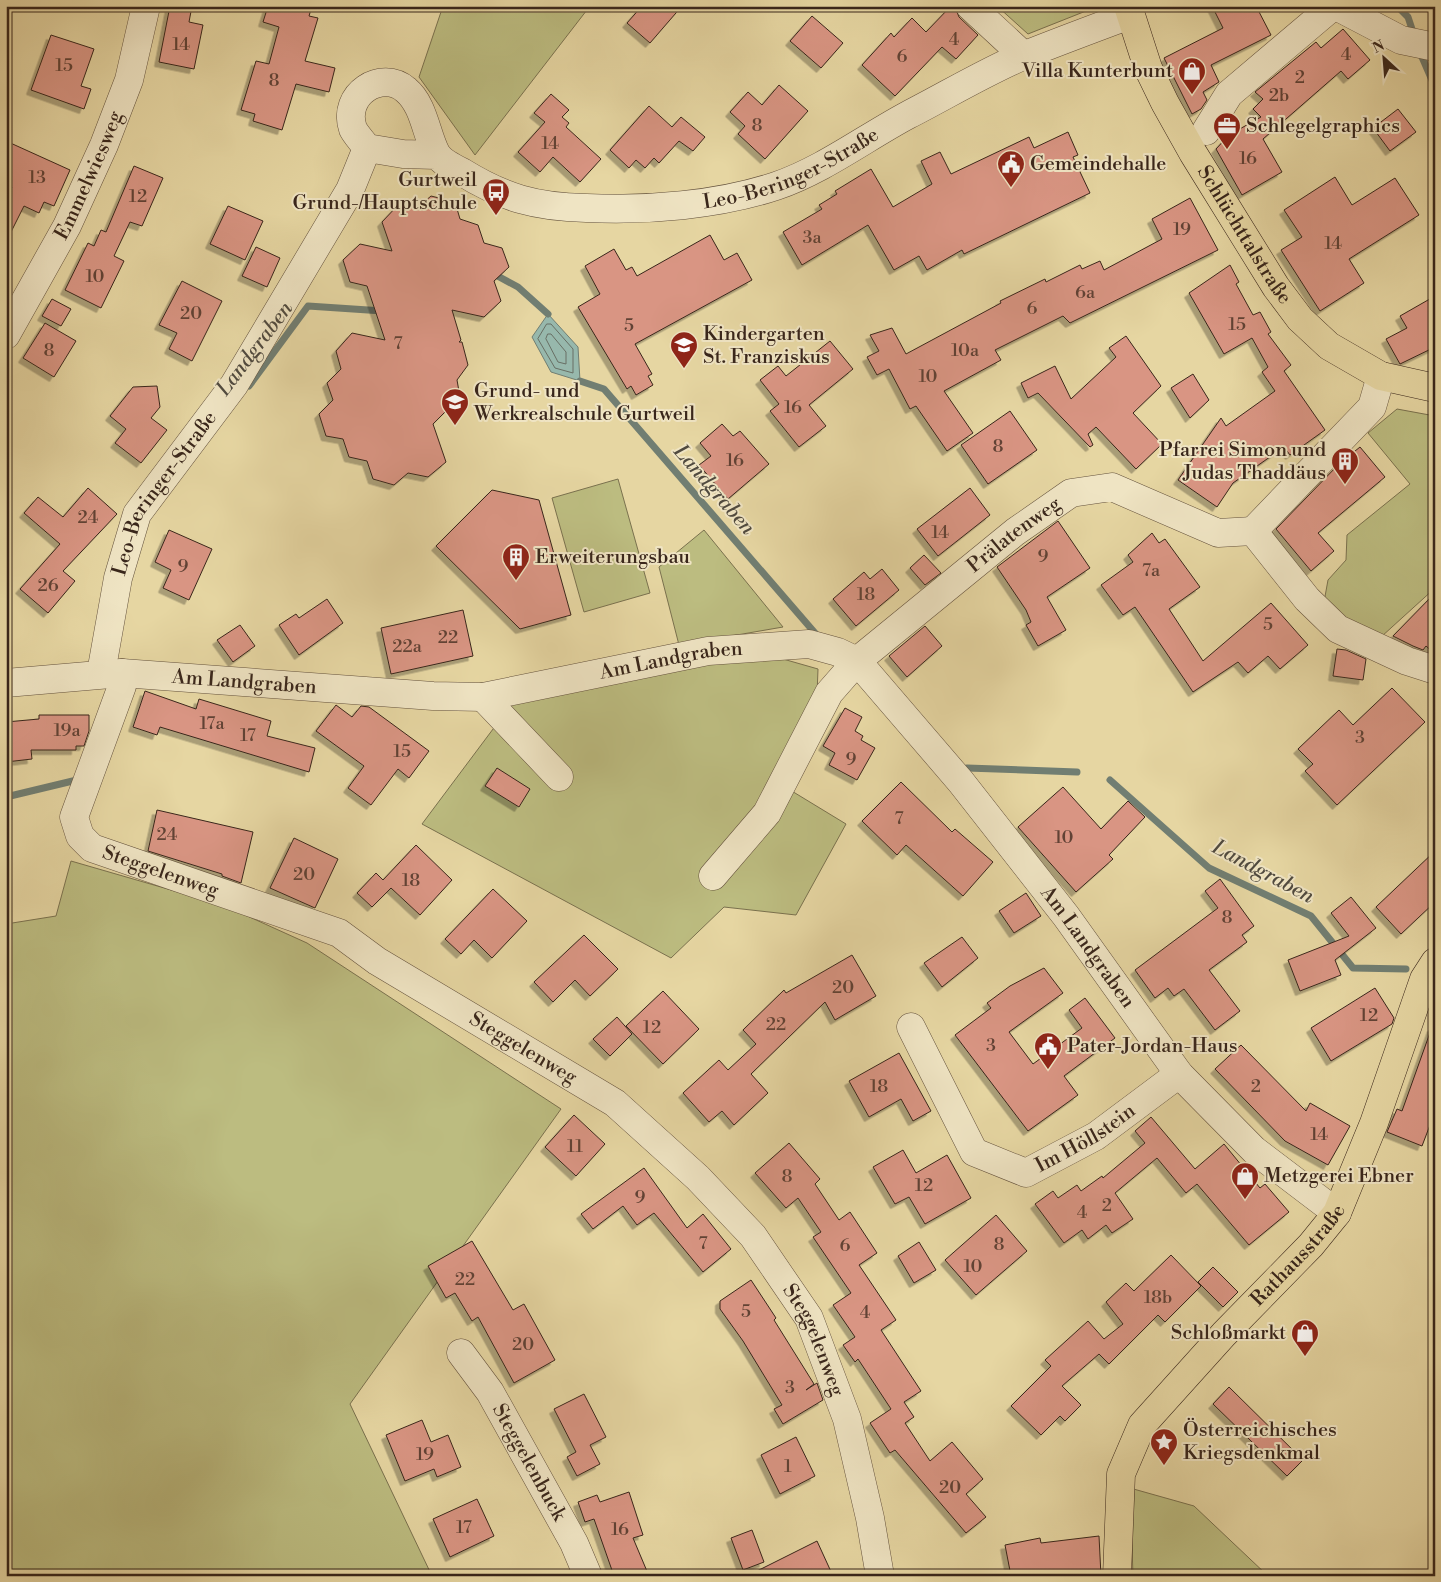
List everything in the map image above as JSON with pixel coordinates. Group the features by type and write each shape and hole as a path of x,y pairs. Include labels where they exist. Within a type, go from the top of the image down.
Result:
{"main road":[{"name":"Schlüchttalstraße","path":"1129,11 1148,68 1164,103 1276,287 1300,319 1329,346 1381,376 1435,388"},
{"name":"Rathausstraße","path":"1117,1576 1121,1474 1142,1425 1224,1334 1312,1245 1337,1212 1374,1123 1424,979 1435,962"}],"street":[{"name":"Emmelwiesweg","path":"6,335 67,226 104,145 129,80 146,6"},
{"path":"970,6 1024,56"},
{"path":"1206,131 1229,94 1334,6 1400,40 1435,47"},
{"name":"Leo-Beringer-Straße","path":"436,155 481,184 507,196 542,204 586,208 635,208 690,204 746,195 778,185 822,164 905,117 1024,56 1129,11"},
{"path":"388,83 406,89 424,118 436,155 403,154 367,148 354,129 351,108 358,95 370,85 388,83"},
{"name":"Leo-Beringer-Straße","path":"111,673 118,578 137,514 234,385 350,190 367,148"},
{"path":"1381,376 1372,407 1253,531 1307,599 1338,629 1407,661 1435,670"},
{"name":"Prälatenweg","path":"857,661 1015,532 1071,492 1112,487 1218,533 1253,531"},
{"name":"Am Landgraben","path":"6,683 111,673 433,696 483,697 708,651 809,644 838,652 857,661 961,782 1066,916 1179,1074 1254,1150 1337,1212"},
{"path":"713,876 767,813 829,693 857,661"},
{"name":"Steggelenweg","path":"111,673 122,686 74,817 80,836 92,848 339,934 377,962 615,1103 691,1172 753,1236 809,1318 847,1419 870,1518 880,1576"},
{"path":"483,697 559,776"},
{"name":"Im Höllstein","path":"911,1027 974,1152 1026,1173 1096,1136 1179,1074"},
{"name":"Steggelenbuck","path":"461,1353 490,1392 574,1543 588,1576"}],"green space":[{"path":"443,6 590,6 475,155 419,77"},
{"path":"997,6 1096,6 1096,7 1028,34"},
{"path":"1397,409 1435,416 1435,588 1381,637 1338,615 1324,602 1328,580 1346,560 1347,535 1410,484 1368,433"},
{"path":"618,479 650,593 584,612 552,498"},
{"path":"704,530 783,627 679,645 659,567"},
{"path":"729,657 776,657 818,669 817,695 772,779 846,824 796,915 724,907 671,958 422,824 511,705"},
{"path":"71,861 223,905 307,943 561,1109 350,1404 432,1576 6,1576 6,924 56,916"},
{"path":"1130,1488 1194,1506 1268,1576 1133,1576"}],"water":[{"path":"548,314 578,347 580,381 551,372 532,337"}],"building":[{"path":"170,6 192,6 189,22 203,25 194,69 159,62"},
{"path":"268,6 312,6 309,16 318,18 305,61 335,68 329,92 296,84 282,130 253,121 255,114 241,110 256,61 269,64 279,27 263,22"},
{"path":"642,6 682,6 650,43 627,23"},
{"path":"951,6 955,7 959,17 978,35 956,59 942,47 895,96 862,65 891,33 894,37 912,18 926,32"},
{"path":"1212,6 1256,6 1271,35 1211,65 1219,82 1203,92 1207,100 1201,109 1192,114 1164,58 1223,28"},
{"path":"812,16 843,43 821,68 790,41"},
{"path":"1343,29 1370,60 1348,79 1341,71 1263,139 1282,172 1242,195 1216,149 1229,135 1261,117 1253,109 1263,99 1255,92 1316,42 1321,48"},
{"path":"51,35 94,49 81,86 91,89 84,109 31,90"},
{"path":"779,85 808,111 765,159 738,134 745,126 730,112 748,92 762,105"},
{"path":"551,94 569,110 562,117 569,123 566,127 601,159 580,182 553,157 540,172 518,152 545,122 534,113"},
{"path":"649,106 672,127 681,117 705,137 693,151 679,141 659,163 654,158 645,168 636,160 629,168 610,150"},
{"path":"1398,109 1416,132 1390,151 1373,128"},
{"path":"1068,132 1078,155 1073,157 1090,193 964,254 962,250 927,270 919,256 894,270 868,225 802,265 783,232 822,209 819,205 837,194 835,191 871,169 893,207 932,184 921,161 940,152 951,174 1029,137 1034,148"},
{"path":"6,141 70,170 54,206 44,202 39,213 24,206 6,242 6,200 12,187 6,185"},
{"path":"134,166 163,178 142,226 130,222 114,256 124,261 101,308 65,290 88,243 94,246 101,230 106,232"},
{"path":"1335,177 1352,205 1395,178 1419,215 1349,259 1364,283 1320,311 1281,250 1302,237 1284,210"},
{"path":"431,196 455,202 460,219 478,225 484,243 502,248 509,267 494,281 501,301 484,317 452,310 461,340 459,342 462,342 468,365 457,380 460,397 433,424 446,462 428,477 408,473 394,485 373,479 367,461 349,457 343,439 326,436 319,414 333,400 327,383 341,369 336,351 352,333 385,340 367,286 350,282 343,260 360,244 392,251 382,222 399,204 417,208"},
{"path":"1190,198 1218,250 1070,323 1063,316 995,350 1001,360 944,391 973,433 947,451 916,406 910,409 889,369 877,375 867,357 879,351 870,335 892,328 906,354 1001,303 1000,301 1045,279 1046,282 1080,265 1082,269 1100,261 1104,270 1162,239 1152,219"},
{"path":"228,206 263,221 245,260 210,244"},
{"path":"710,235 724,260 737,253 752,280 635,344 652,374 648,376 653,385 636,395 631,386 627,389 578,307 600,294 585,266 614,249 626,270 632,267 637,276"},
{"path":"256,247 280,258 267,287 242,276"},
{"path":"1230,265 1239,282 1236,284 1253,315 1260,312 1271,332 1268,334 1291,365 1284,371 1325,430 1290,455 1284,447 1233,483 1217,507 1178,480 1221,418 1226,426 1275,391 1262,372 1268,367 1252,338 1224,354 1189,293"},
{"path":"182,281 222,301 192,361 169,349 177,333 159,325"},
{"path":"1435,296 1435,347 1400,364 1386,339 1407,328 1400,316"},
{"path":"52,299 71,309 61,326 42,316"},
{"path":"45,323 76,341 54,377 23,358"},
{"path":"1126,336 1161,386 1133,413 1162,444 1136,469 1096,427 1088,434 1093,445 1090,447 1038,393 1028,398 1021,383 1055,366 1071,399 1116,357 1109,348"},
{"path":"830,341 853,369 809,405 826,426 799,447 770,411 779,404 760,380 778,366 786,376"},
{"path":"1193,374 1209,400 1190,418 1171,388"},
{"path":"157,386 160,407 151,418 167,430 141,463 115,443 126,429 110,416 133,387"},
{"path":"1010,411 1037,450 988,484 961,445"},
{"path":"722,424 733,436 740,431 769,464 728,499 699,465 711,456 700,443"},
{"path":"1360,447 1385,477 1318,533 1334,551 1311,571 1276,529 1339,464"},
{"path":"88,488 117,514 63,571 75,581 48,613 20,589 60,544 24,513 38,497 63,517"},
{"path":"970,488 990,515 938,556 917,529"},
{"name":"Erweiterungsbau","path":"492,490 539,500 571,615 520,629 436,546"},
{"path":"1058,521 1090,568 1047,597 1066,630 1038,646 1026,625 1031,622 1026,610 997,567"},
{"path":"169,530 212,549 189,600 163,588 171,570 155,562"},
{"path":"1152,533 1159,543 1165,539 1200,587 1169,609 1203,661 1271,603 1308,645 1280,669 1268,656 1248,673 1238,662 1193,692 1135,607 1123,615 1101,585 1133,562 1128,555"},
{"path":"924,555 941,573 925,585 910,568"},
{"path":"882,569 899,590 856,626 833,599 864,572 870,579"},
{"path":"1435,593 1435,654 1426,646 1423,650 1393,636"},
{"path":"327,599 343,623 299,655 279,625 296,614 299,618"},
{"path":"463,610 473,656 391,674 381,628"},
{"path":"240,625 255,646 233,662 217,640"},
{"path":"925,626 942,646 907,677 889,656"},
{"path":"1337,649 1346,650 1366,659 1363,680 1333,676"},
{"path":"1392,688 1425,722 1337,805 1305,771 1313,764 1298,749 1339,710 1353,725"},
{"path":"145,691 196,709 199,699 271,721 267,736 315,748 309,772 160,727 157,735 133,727"},
{"path":"336,705 352,717 361,706 369,707 429,751 409,778 398,769 371,805 348,788 364,766 316,731"},
{"path":"845,708 862,717 855,731 863,736 861,740 875,748 857,780 829,765 835,753 823,746"},
{"path":"39,715 89,715 89,731 84,746 76,746 76,750 31,750 32,759 6,762 6,722 39,719"},
{"path":"497,768 530,789 519,807 485,786"},
{"path":"901,782 952,832 955,829 993,862 963,896 906,845 897,855 862,821"},
{"path":"1063,787 1101,829 1128,801 1145,817 1109,855 1113,859 1076,892 1018,827"},
{"path":"157,810 253,832 241,883 222,876 222,874 148,851"},
{"path":"294,838 338,859 315,908 270,888"},
{"path":"416,845 452,880 420,915 391,888 372,907 357,893 376,873 383,880"},
{"path":"1435,851 1435,902 1401,934 1376,907"},
{"path":"1220,879 1254,926 1242,935 1247,942 1209,970 1240,1011 1215,1030 1184,989 1174,996 1168,988 1155,998 1135,970 1218,908 1205,891"},
{"path":"493,889 527,921 492,958 474,940 461,954 445,939"},
{"path":"1026,893 1041,916 1014,933 999,911"},
{"path":"1351,897 1376,928 1335,960 1341,975 1300,991 1288,960 1349,936 1331,913"},
{"path":"584,935 618,969 590,996 575,980 553,1002 534,982"},
{"path":"962,937 978,958 942,987 924,963"},
{"path":"852,955 876,996 835,1020 825,1002 751,1074 768,1093 734,1125 722,1111 709,1122 683,1093 719,1060 728,1070 756,1044 743,1030 784,990 786,993"},
{"path":"1044,968 1063,993 1009,1032 1033,1064 1082,1028 1069,1010 1085,998 1115,1038 1064,1076 1078,1095 1028,1131 955,1035 991,1008 987,1003 1010,986"},
{"path":"1375,988 1394,1018 1392,1024 1331,1061 1311,1028"},
{"path":"663,991 699,1029 663,1064 626,1026"},
{"path":"617,1017 632,1034 610,1056 593,1039"},
{"path":"1432,1027 1435,1027 1435,1112 1422,1146 1387,1132 1397,1109 1402,1111"},
{"path":"1241,1045 1306,1111 1310,1103 1350,1126 1328,1165 1285,1141 1215,1069"},
{"path":"899,1053 931,1111 913,1121 901,1099 869,1117 849,1081"},
{"path":"574,1115 605,1144 576,1176 545,1147"},
{"path":"1151,1117 1195,1169 1224,1144 1260,1188 1265,1184 1289,1212 1249,1245 1197,1184 1186,1193 1157,1158 1115,1193 1133,1219 1112,1233 1106,1225 1088,1239 1082,1230 1064,1243 1035,1204 1053,1191 1058,1198 1077,1185 1081,1191 1102,1176 1103,1178 1145,1143 1135,1131"},
{"path":"789,1143 820,1179 815,1184 839,1220 850,1212 877,1253 859,1265 896,1320 881,1330 921,1391 904,1402 914,1417 905,1423 930,1461 952,1442 983,1479 966,1494 986,1517 966,1533 895,1450 890,1453 870,1423 891,1409 858,1359 855,1362 843,1345 855,1337 833,1305 851,1293 813,1237 821,1232 798,1198 786,1208 755,1173"},
{"path":"903,1150 916,1173 947,1155 971,1198 925,1224 909,1197 895,1204 873,1167"},
{"path":"644,1168 687,1228 703,1214 731,1249 703,1272 654,1213 637,1225 623,1206 593,1229 581,1214"},
{"path":"996,1215 1027,1251 976,1295 945,1260"},
{"path":"472,1241 513,1310 524,1304 555,1360 514,1383 478,1317 472,1321 455,1293 446,1298 428,1266"},
{"path":"919,1242 936,1270 914,1283 898,1256"},
{"path":"1171,1255 1201,1286 1165,1322 1158,1315 1109,1364 1099,1354 1062,1386 1081,1405 1065,1421 1060,1416 1041,1435 1011,1406 1051,1366 1045,1360 1088,1321 1104,1339 1123,1324 1106,1302 1126,1283 1134,1291"},
{"path":"1213,1267 1238,1292 1223,1307 1198,1282"},
{"path":"751,1280 776,1318 774,1320 814,1384 806,1390 817,1383 823,1400 783,1424 774,1409 782,1405 743,1341 720,1309 720,1301"},
{"path":"1229,1387 1303,1460 1287,1476 1213,1404"},
{"path":"584,1394 606,1437 590,1445 600,1464 577,1476 567,1457 576,1452 554,1409"},
{"path":"422,1420 431,1442 448,1435 461,1467 437,1477 434,1469 405,1481 386,1435"},
{"path":"796,1437 815,1476 780,1494 761,1455"},
{"path":"629,1492 643,1535 633,1538 649,1576 614,1576 594,1519 585,1522 578,1502 597,1495 600,1502"},
{"path":"477,1499 494,1536 450,1557 433,1519"},
{"path":"752,1530 764,1562 743,1570 731,1538"},
{"path":"1099,1536 1101,1576 1011,1576 1005,1545 1040,1538 1041,1543"},
{"path":"817,1541 833,1576 747,1576"}],"waterway":[{"path":"1397,6 1408,17 1414,35"},
{"path":"1419,50 1435,87"},
{"name":"Landgraben","path":"492,273 518,287 548,314"},
{"name":"Landgraben","path":"249,386 308,306 383,311"},
{"name":"Landgraben","path":"580,381 604,389 815,633"},
{"name":"Landgraben","path":"967,768 1077,772"},
{"name":"Landgraben","path":"6,797 81,779"},
{"name":"Landgraben","path":"1110,780 1209,868 1311,916 1353,968 1406,969"}],"place":[{"name":"Villa Kunterbunt","path":"1192,95"},
{"name":"Schlegelgraphics","path":"1227,150"},
{"name":"Gemeindehalle","path":"1011,188"},
{"name":"Gurtweil Grund-/Hauptschule","path":"496,216"},
{"name":"Kindergarten St. Franziskus","path":"684,369"},
{"name":"Grund- und Werkrealschule Gurtweil","path":"455,426"},
{"name":"Pfarrei Simon und Judas Thaddäus","path":"1345,485"},
{"name":"Erweiterungsbau","path":"516,581"},
{"name":"Pater-Jordan-Haus","path":"1048,1070"},
{"name":"Metzgerei Ebner","path":"1245,1200"},
{"name":"Schloßmarkt","path":"1305,1357"},
{"name":"Österreichisches Kriegsdenkmal","path":"1164,1466"}]}
